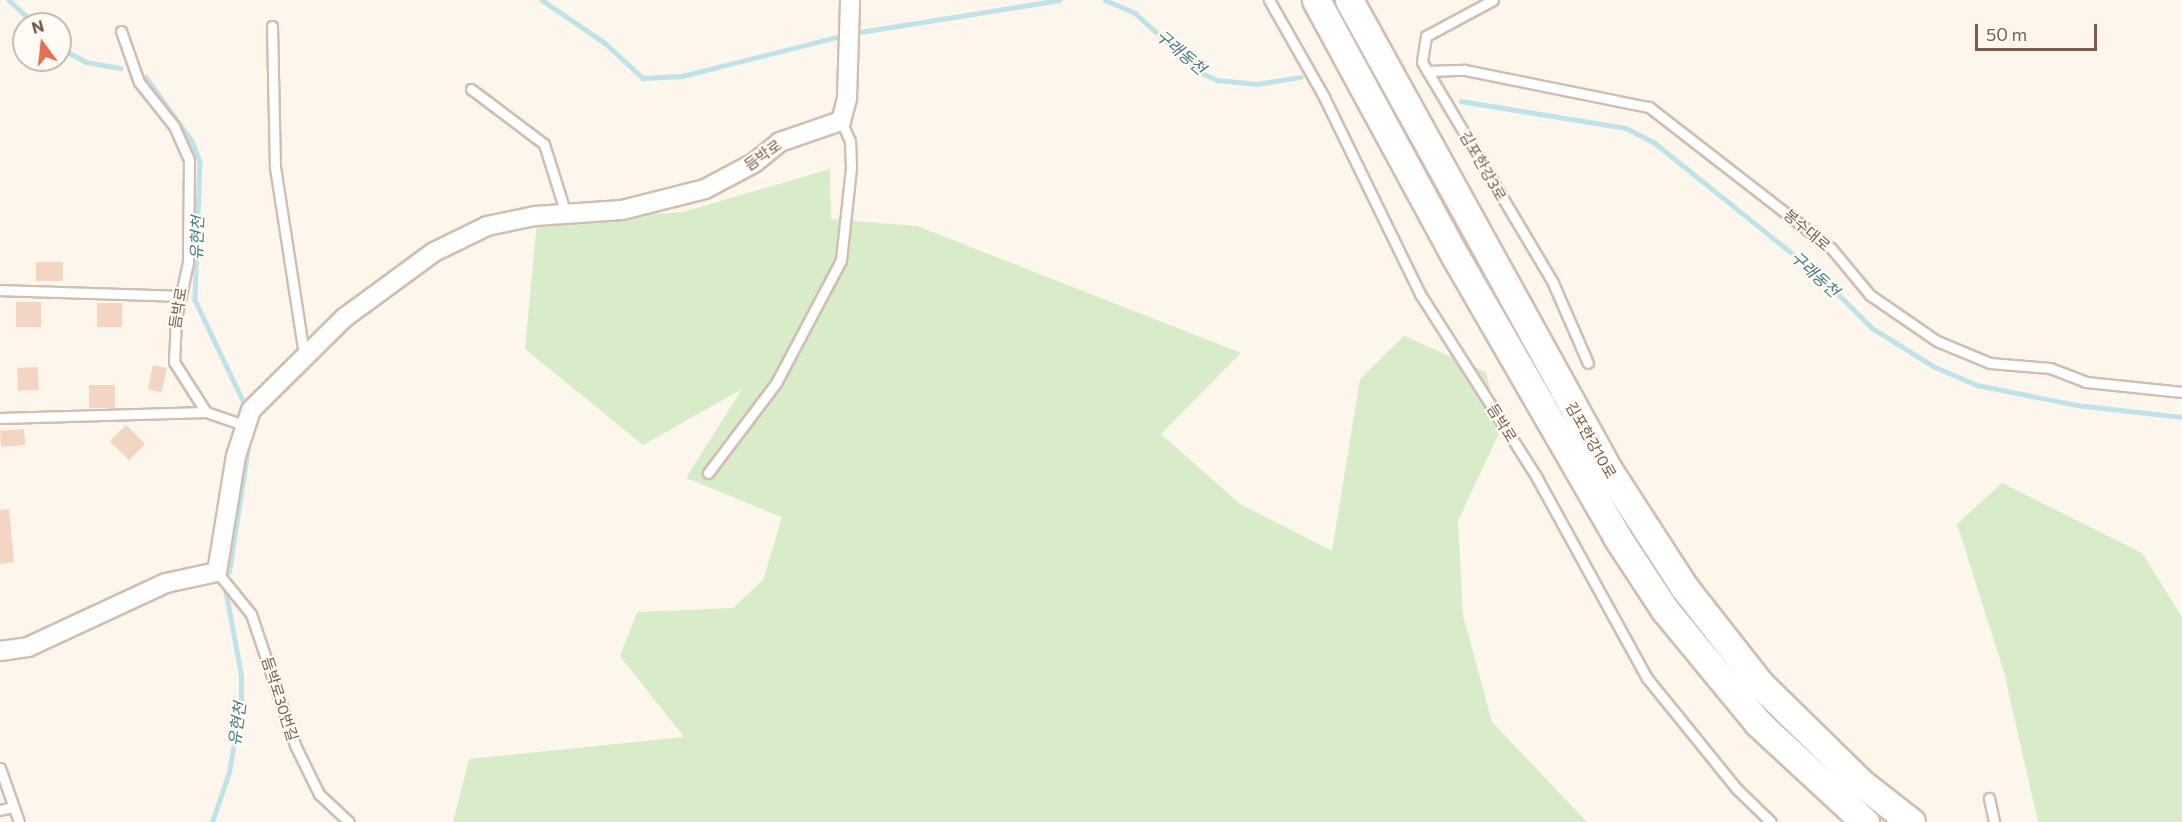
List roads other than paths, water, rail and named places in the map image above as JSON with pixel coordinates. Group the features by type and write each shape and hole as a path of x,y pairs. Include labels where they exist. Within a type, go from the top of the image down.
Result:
{"street":[{"path":"841,121 847,98 850,0"},
{"path":"1322,10 1356,2"},
{"name":"김포한강10로","path":"1356,2 1609,471 1683,587 1760,684 1860,782 1911,822"},
{"name":"김포한강10로","path":"1322,10 1455,256 1617,537 1665,610 1758,723 1864,822"},
{"name":"듬박로","path":"217,572 244,425 251,410 304,354 376,294 458,237 487,226 566,214 622,210 705,189 754,163 780,142 841,121"},
{"path":"0,651 28,647 166,582 217,572"}],"lane":[{"name":"듬박로","path":"1269,0 1324,97 1420,294 1542,487 1647,678 1737,789 1771,822"},
{"name":"김포한강3로","path":"1493,0 1426,36 1420,49 1427,71 1553,283 1588,363"},
{"path":"272,26 275,167 304,354"},
{"name":"듬박로","path":"120,31 139,82 174,126 189,160 188,262 180,296 174,362 206,412"},
{"name":"봉수대로","path":"1427,71 1465,70 1649,107 1831,248 1870,295 1937,341 1990,363 2050,368 2086,382 2182,393"},
{"path":"471,89 544,144 566,214"},
{"path":"708,473 776,383 841,260 851,168 850,141 841,121"},
{"path":"0,290 180,296"},
{"path":"0,418 206,412 244,425"},
{"name":"듬박로30번길","path":"217,572 250,614 310,776 337,814 349,822"},
{"path":"0,768 19,822"},
{"path":"1989,798 1994,822"},
{"path":"0,810 12,807"}],"waterway":[{"name":"유현천","path":"9,0 22,12"},
{"path":"542,0 605,43 643,78 682,76 845,35"},
{"name":"구래동천","path":"854,33 1059,0"},
{"name":"구래동천","path":"1105,0 1135,13 1200,72 1217,80 1257,84 1300,77"},
{"name":"유현천","path":"72,54 86,62 120,68"},
{"name":"유현천","path":"146,77 192,141 200,162 195,300 245,405"},
{"name":"구래동천","path":"1461,101 1626,128 1655,143 1819,275 1872,328 1935,367 1977,385 2077,405 2182,417"},
{"name":"유현천","path":"229,572 249,441"},
{"name":"유현천","path":"212,822 229,772 241,703 241,675 225,589"}]}
